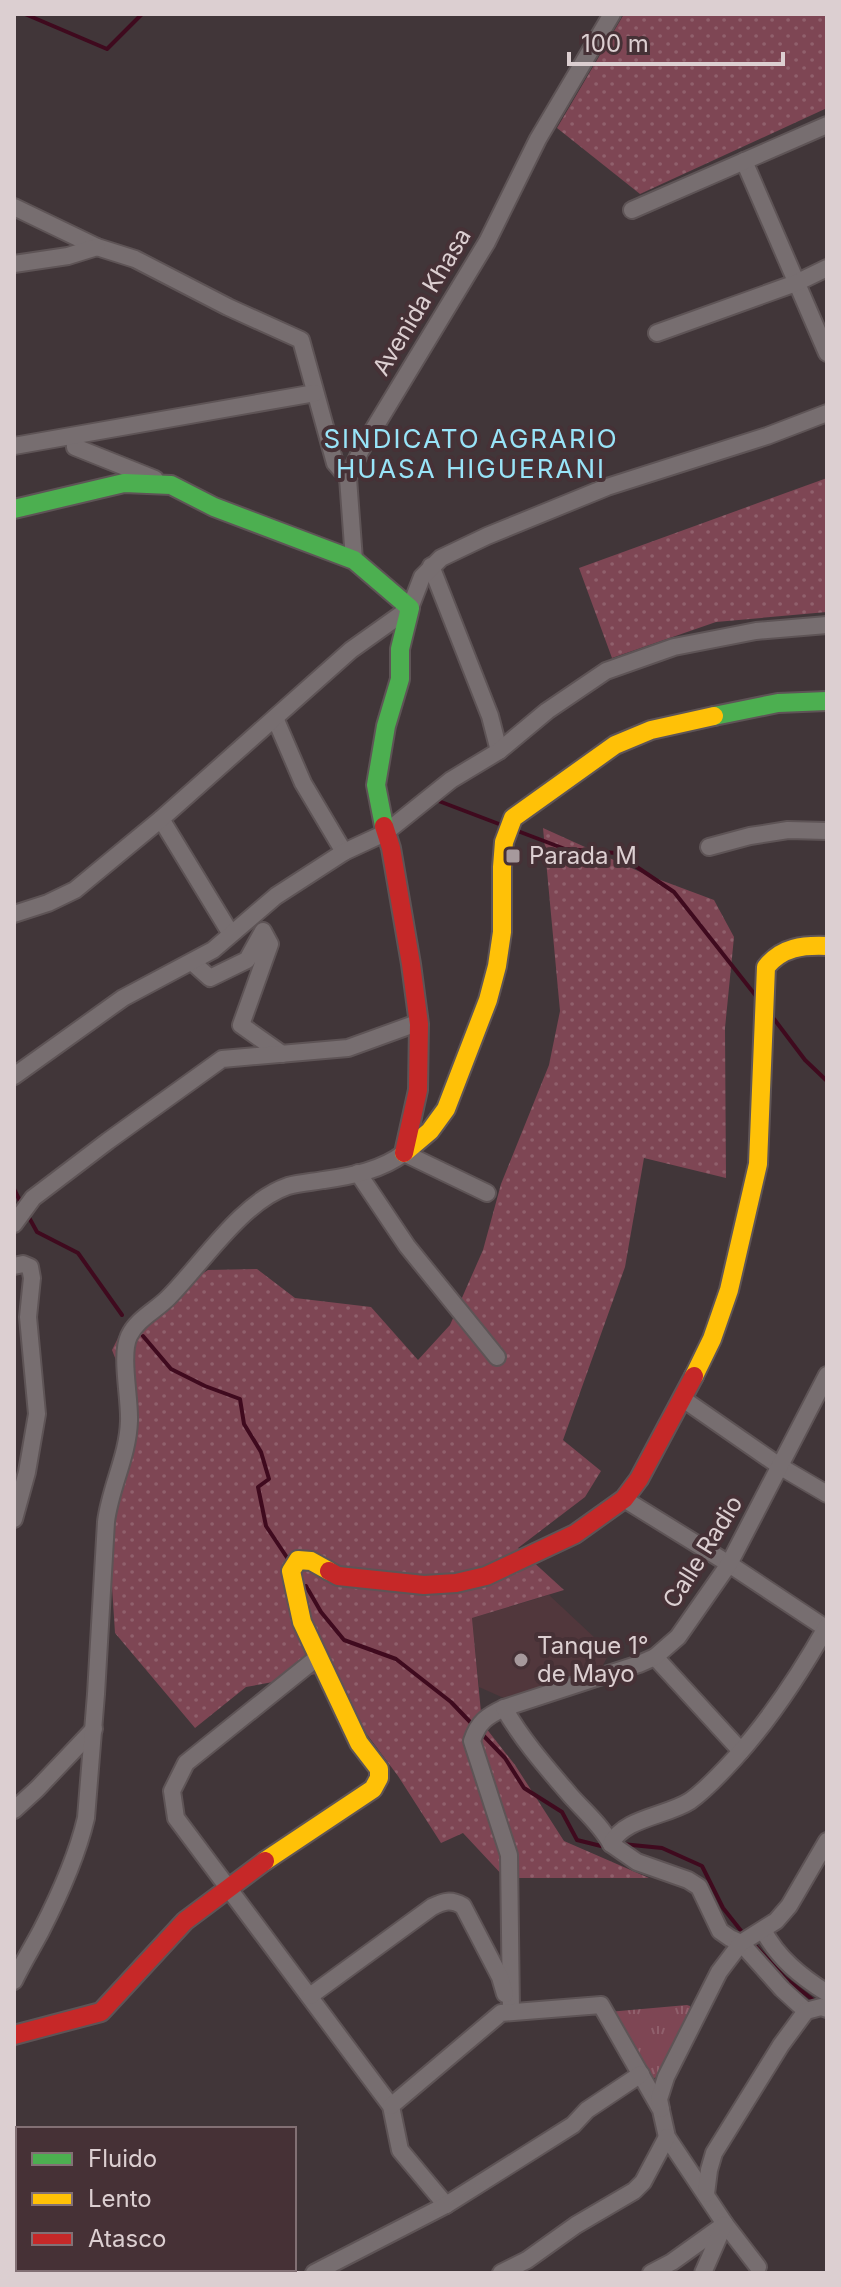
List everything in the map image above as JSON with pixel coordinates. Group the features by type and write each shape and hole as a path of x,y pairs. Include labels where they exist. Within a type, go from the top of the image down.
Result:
{"street":[{"name":"Avenida Khasa","path":"348,478 361,450 487,242 538,139 612,14"},
{"path":"632,210 827,125"},
{"path":"744,161 827,353"},
{"path":"14,207 97,247 135,259 301,340 335,463 348,478 354,560"},
{"path":"14,264 68,256 97,247"},
{"path":"657,333 796,283 827,268"},
{"path":"14,446 315,393"},
{"path":"404,1153 418,1093 419,1047 391,848 376,785 386,726 400,679 400,649 410,608 422,577 431,566 458,548 607,487 767,436 827,413"},
{"path":"74,436 75,447 171,485 214,507 354,560 410,608"},
{"path":"14,509 124,483 171,485"},
{"path":"431,566 490,716 499,751"},
{"path":"14,914 75,890 161,819 351,650 410,608"},
{"path":"14,1076 123,998 213,950 276,896 344,852 385,833 451,780 499,751 547,711 606,671 674,647 756,631 827,625"},
{"path":"14,1981 47,1917 83,1832 89,1804 108,1505 129,1426 125,1348 128,1337 136,1325 167,1300 237,1220 269,1196 287,1186 381,1167 404,1153 432,1129 444,1113 493,984 503,930 506,831 516,813 626,738 759,707 806,700 827,701"},
{"path":"275,718 303,783 344,852"},
{"path":"161,819 231,934"},
{"path":"709,847 788,830 827,831"},
{"path":"192,962 210,978 247,960 263,931 270,944 241,1025 282,1054"},
{"path":"14,2035 101,2012 185,1921 291,1842 373,1789 379,1778 379,1769 359,1743 302,1622 291,1571 298,1560 311,1561 338,1576 424,1585 456,1583 486,1576 575,1534 624,1499 639,1479 712,1339 729,1290 758,1164 766,967 783,950 827,946"},
{"path":"14,1224 33,1198 222,1059 348,1048 417,1023"},
{"path":"404,1153 487,1193"},
{"path":"358,1173 407,1246 497,1357"},
{"path":"14,1266 23,1264 30,1267 32,1278 28,1317 37,1414 27,1472 14,1519"},
{"name":"Calle Radio","path":"504,1708 655,1657 678,1637 729,1564 827,1375"},
{"path":"683,1399 781,1467 827,1494"},
{"path":"611,1844 625,1828 671,1811 708,1787 774,1713 827,1627 624,1499"},
{"path":"318,1657 186,1763 172,1791 176,1818 391,2106 400,2150 446,2205"},
{"path":"655,1657 741,1751"},
{"path":"511,2011 509,1855 472,1741 477,1726 488,1715 504,1708 531,1749 603,1830 611,1844 637,1862 699,1887 720,1931 741,1943 806,2011"},
{"path":"14,1810 94,1729"},
{"path":"758,2267 667,2137 659,2099 666,2077 719,1972 741,1943 776,1921 789,1906 827,1841"},
{"path":"310,1996 445,1900 463,1906 500,1977 511,2011"},
{"path":"763,1930 786,1963 827,1993"},
{"path":"391,2106 501,2013 601,2005 661,2110"},
{"path":"706,2194 714,2153 781,2045 806,2011 821,2007 827,2009"},
{"path":"314,2273 446,2205 573,2125 587,2110 641,2074"},
{"path":"501,2273 527,2260 576,2225 634,2191 643,2182 667,2137"},
{"path":"651,2273 672,2262 725,2224"},
{"path":"703,2273 725,2224"}],"shaded area":[{"name":"Tanque 1° de Mayo","path":"549,1595 610,1652 602,1667 580,1677 506,1699 479,1687 472,1618"}],"green space":[{"path":"624,14 827,14 827,108 640,194 557,128"},
{"path":"827,478 827,612 716,622 612,658 579,568"},
{"path":"543,828 647,875 714,900 734,937 725,1028 726,1178 644,1158 625,1267 563,1440 601,1471 585,1497 518,1548 564,1590 472,1618 482,1723 515,1765 564,1841 649,1878 505,1878 463,1833 441,1843 398,1776 321,1673 246,1687 195,1728 115,1633 110,1556 119,1465 133,1404 112,1350 125,1324 208,1270 257,1269 295,1298 371,1307 418,1360 450,1325 483,1250 501,1184 549,1065 560,1011"},
{"path":"687,2005 691,2011 658,2077 647,2080 608,2012"}],"waterway":[{"path":"25,14 107,49 142,14"},
{"path":"436,800 499,824"},
{"path":"515,830 565,849 616,853 674,892 756,996"},
{"path":"774,1019 805,1060 827,1081"},
{"path":"14,1189 22,1205"},
{"path":"26,1212 37,1232 78,1253 122,1315"},
{"path":"143,1336 171,1369 240,1399 244,1424 261,1452 269,1479 258,1487 266,1526 288,1559"},
{"path":"306,1586 321,1612 344,1640 396,1659 451,1702 473,1725"},
{"path":"479,1731 505,1758 524,1788 562,1812 577,1840 601,1846"},
{"path":"622,1844 662,1848 702,1866 723,1908 742,1932"},
{"path":"752,1942 785,1978 817,2003"}],"traffic: fast":[{"path":"14,509 124,483 171,485 214,507 354,560 410,608 400,649 400,679 386,726 376,785 384,826"},
{"path":"714,716 778,703 827,701"}],"traffic: slow":[{"path":"404,1153 430,1131 446,1109 488,1000 502,932 504,842 513,818 615,745 651,730 714,716"},
{"path":"694,1376 712,1339 729,1290 758,1164 766,967 786,951 827,946"},
{"path":"265,1861 373,1789 379,1778 379,1769 359,1743 302,1622 291,1571 298,1560 311,1561 329,1571"}],"traffic: jam":[{"path":"384,826 391,848 419,1024 418,1090 404,1153"},
{"path":"329,1571 338,1576 424,1585 456,1583 486,1576 575,1534 624,1499 639,1479 694,1376"},
{"path":"14,2035 101,2012 185,1921 265,1861"}],"place":[{"name":"Parada M","path":"513,856"},
{"name":"Tanque 1° de Mayo","path":"521,1660"}],"district":[{"name":"SINDICATO AGRARIO HUASA HIGUERANI","path":"471,454"}]}
